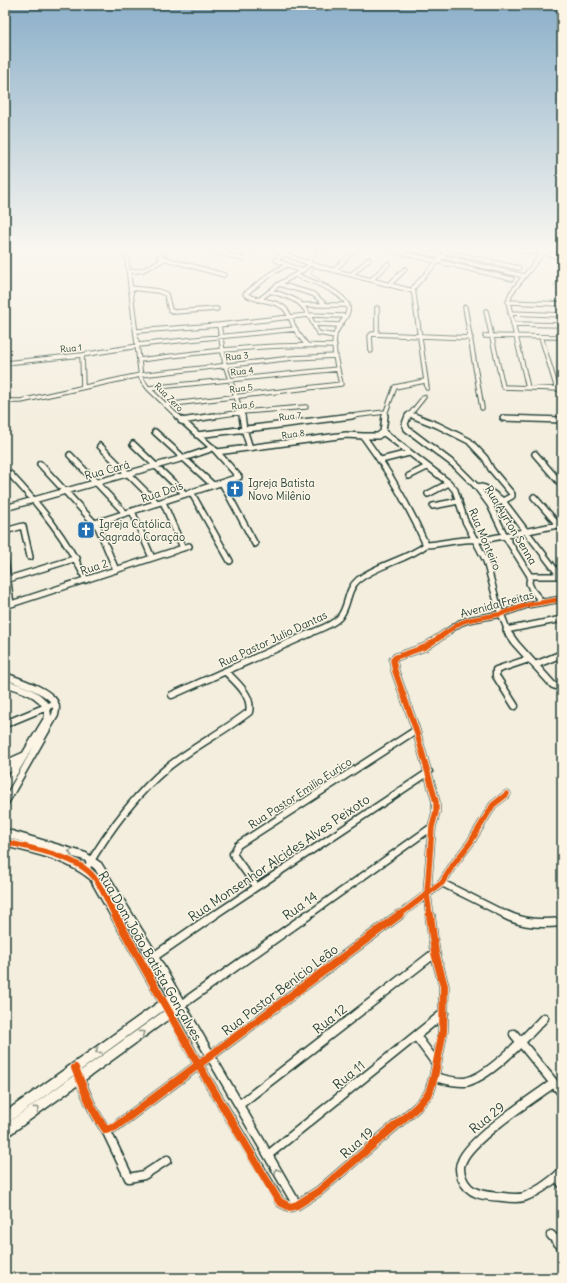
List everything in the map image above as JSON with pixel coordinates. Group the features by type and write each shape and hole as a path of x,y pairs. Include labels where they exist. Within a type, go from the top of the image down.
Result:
{"street":[{"name":"Rua Zero","path":"134,310 140,375 148,388 239,476 236,479"},
{"path":"170,310 174,312 204,310"},
{"path":"284,310 290,316 296,329 306,344"},
{"path":"305,310 318,333 335,336"},
{"path":"338,369 335,336 347,310"},
{"path":"377,310 377,334"},
{"path":"416,310 427,388"},
{"path":"466,310 482,408"},
{"path":"509,310 528,388"},
{"path":"486,311 502,384 505,387 560,389 541,336"},
{"path":"510,313 562,315"},
{"path":"137,331 219,325 290,316 344,316"},
{"path":"312,324 340,325"},
{"path":"513,324 562,325"},
{"path":"219,325 225,365 242,412 244,430 250,448"},
{"name":"Rua 1","path":"5,363 138,346 296,329"},
{"path":"371,351 370,336 372,334 471,338"},
{"path":"485,336 562,337"},
{"path":"139,360 223,350 306,344 335,346"},
{"path":"82,354 83,387"},
{"name":"Rua 3","path":"5,399 11,401 21,401 140,375 293,358 336,356"},
{"name":"Rua 4","path":"148,388 338,369"},
{"name":"Rua 5","path":"165,405 341,384 338,369"},
{"path":"383,432 385,412 395,387 425,381"},
{"path":"424,397 409,414 437,425 469,441 485,458 491,469 512,494 512,496 503,501 490,505"},
{"name":"Rua 6","path":"181,421 242,412 306,407"},
{"name":"Rua 7","path":"197,435 385,412"},
{"name":"Rua Ayrton Senna","path":"409,414 405,424 407,429 460,470 476,486 490,505 505,536 530,576 528,584 542,602"},
{"path":"503,418 562,420"},
{"path":"155,432 213,485"},
{"name":"Rua 8","path":"213,450 250,448 346,435 378,436 383,432"},
{"name":"Rua Monteiro","path":"383,432 449,483 455,490 465,521 488,566 506,630 529,659 553,685 561,688"},
{"path":"363,436 381,460 412,514 426,545 443,544 466,539 483,540 527,530 560,527"},
{"path":"133,444 185,494"},
{"path":"100,446 157,503"},
{"name":"Rua Cará","path":"5,508 213,450"},
{"path":"381,460 409,453"},
{"path":"535,454 562,485"},
{"path":"70,455 125,513"},
{"path":"40,464 95,523 104,539 116,570"},
{"path":"409,476 427,467"},
{"path":"5,473 11,475 34,499 64,537 77,558 86,580"},
{"path":"556,479 562,477"},
{"name":"Rua Dois","path":"95,523 236,479"},
{"path":"222,483 255,544"},
{"path":"428,494 449,483"},
{"path":"476,486 485,488 503,501 527,530 561,576"},
{"path":"191,492 230,561"},
{"path":"534,497 560,527"},
{"path":"433,506 459,501"},
{"path":"163,502 183,548"},
{"path":"132,511 152,558"},
{"path":"5,531 23,526 30,557"},
{"name":"Rua Pastor Julio Dantas","path":"172,695 333,623 343,615 351,588 356,582 371,573 417,552 426,545"},
{"name":"Rua 2","path":"5,606 189,546"},
{"path":"7,580 77,558"},
{"path":"5,559 11,604"},
{"path":"530,576 561,576"},
{"name":"Avenida Freitas","path":"416,730 395,671 393,661 395,657 425,647 460,623 468,620 501,614 542,602 562,599"},
{"path":"506,630 562,619"},
{"path":"535,665 562,654"},
{"path":"515,706 496,676 496,670 529,659"},
{"path":"86,870 113,826 142,791 169,767 249,712 251,703 248,697 226,672"},
{"path":"5,676 45,694 55,703 56,709 55,715 34,751 19,764 5,771"},
{"path":"6,684 14,679"},
{"path":"5,803 50,710 39,698 6,684"},
{"path":"5,724 55,703"},
{"path":"416,730 429,772 436,802 436,812 432,827 427,894 435,953 444,986 444,1013 434,1078 462,1082 468,1081 486,1071 521,1043 544,1018"},
{"name":"Rua Pastor Emilio Eurico","path":"256,886 233,854 238,845 416,730"},
{"path":"5,764 28,757"},
{"path":"5,788 19,764"},
{"name":"Rua Monsenhor Alcides Alves Peixoto","path":"143,964 256,886 429,772"},
{"path":"507,794 493,805 470,843 453,865 442,883 518,921 539,924 562,922"},
{"name":"Rua 14","path":"181,1005 432,827"},
{"name":"Rua Dom João Batista Gonçalves","path":"5,833 92,860 98,866 154,957 268,1155 294,1206"},
{"name":"Rua Dom João Batista Gonçalves","path":"5,842 68,860 86,870 96,880 198,1064 275,1194 280,1202 294,1206"},
{"name":"Rua Pastor Benício Leão","path":"106,1130 115,1127 128,1118 198,1064 442,883"},
{"name":"Rua 12","path":"239,1105 435,953"},
{"path":"5,1131 79,1078 168,1008 176,996"},
{"path":"5,1118 75,1068 168,1008 181,1005"},
{"name":"Rua 11","path":"268,1155 444,1013"},
{"path":"514,1034 562,1093"},
{"path":"416,1036 436,1063"},
{"path":"75,1068 94,1113 106,1130 129,1178 134,1179 144,1175 167,1160"},
{"name":"Rua 19","path":"294,1206 319,1191 417,1107 425,1099 434,1078"},
{"name":"Rua 29","path":"554,1083 488,1133 467,1152 460,1167 461,1178 467,1186 477,1194 487,1196 509,1198 523,1197 560,1177"},
{"path":"551,1235 562,1246"}],"cycle path":[{"path":"75,1068 88,1100 101,1123 106,1130 115,1127 427,894 432,827 436,812 436,802 416,730 395,671 393,660 396,657 425,647 460,623 468,620 501,614 527,605 562,599"},
{"path":"5,842 63,858 74,863 93,876 198,1064 275,1195 280,1202 290,1207 297,1205 319,1191 417,1107 429,1093 434,1077 443,1031 444,986 435,953 427,894 442,883 453,865 470,843 493,805 507,794"}],"place":[{"name":"Igreja Batista Novo Milênio","path":"235,489"},
{"name":"Igreja Católica Sagrado Coração","path":"86,530"}]}
